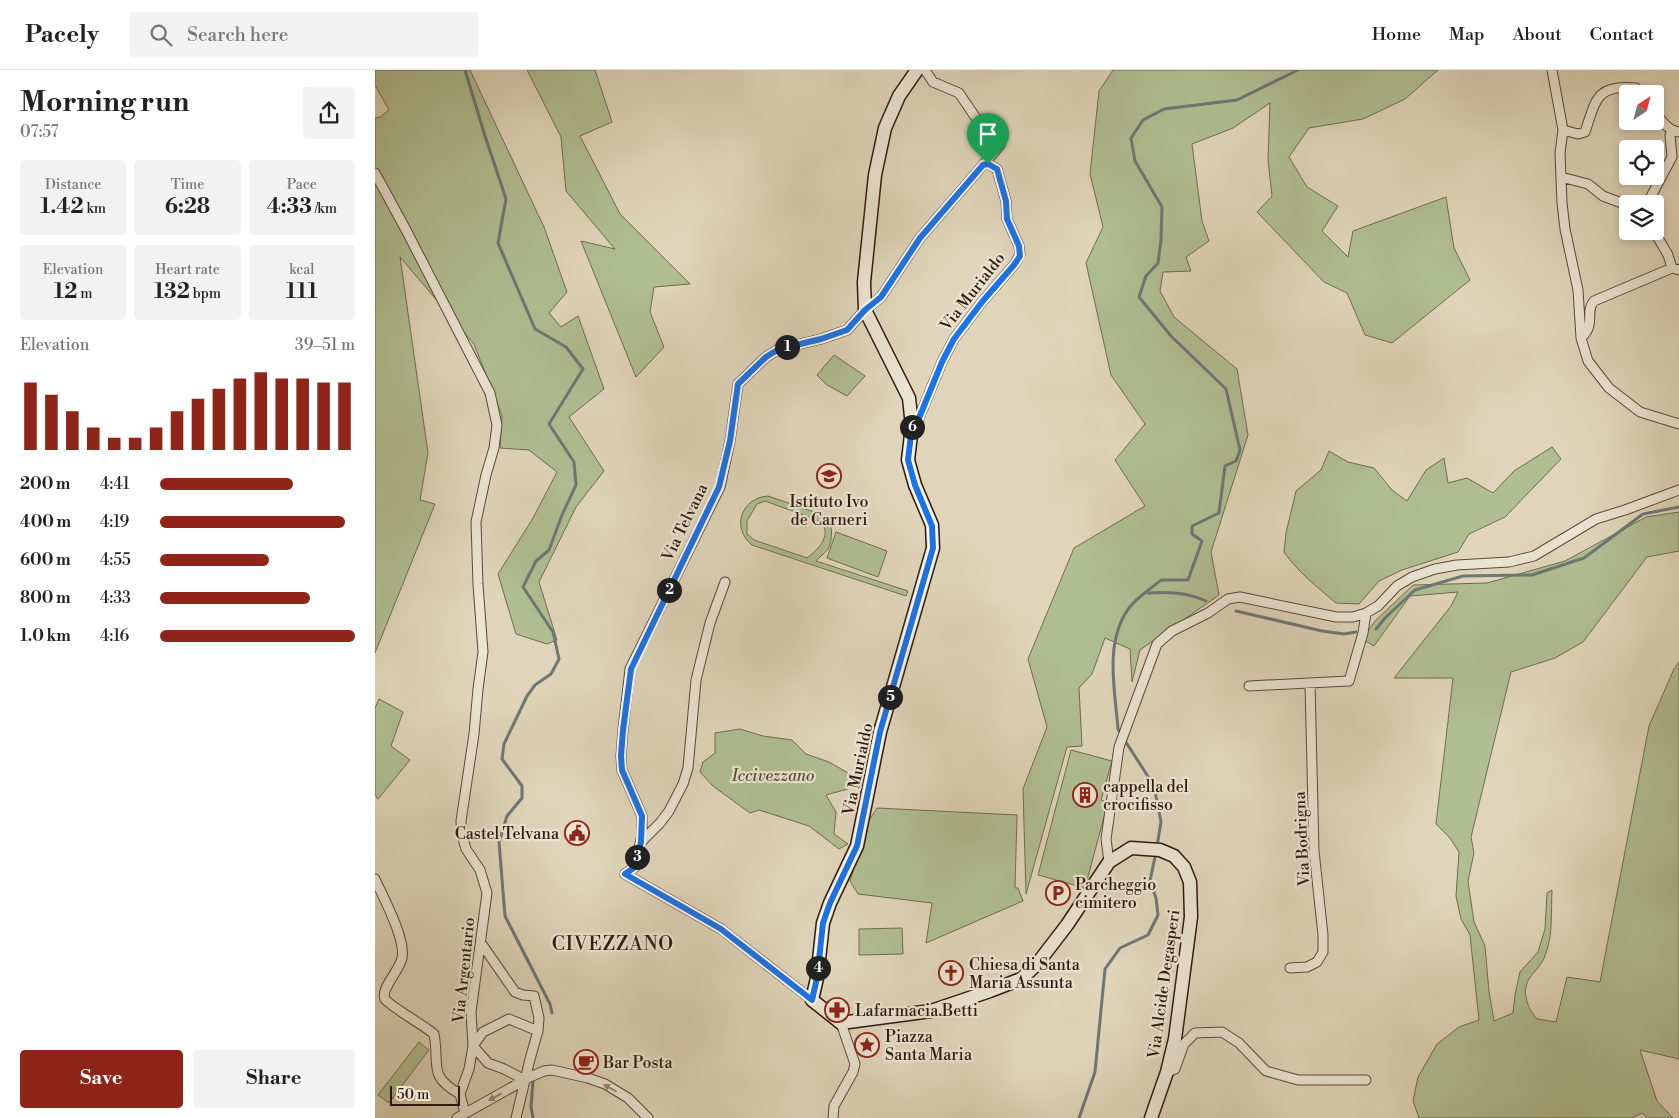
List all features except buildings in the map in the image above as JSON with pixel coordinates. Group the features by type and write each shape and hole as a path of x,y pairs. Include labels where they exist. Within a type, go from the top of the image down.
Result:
{"street":[{"path":"865,310 864,282 875,175 885,128 899,96 917,70"},
{"name":"Via Telvana","path":"841,1023 721,929 625,874 635,867 641,842 642,816 622,770 623,730 631,669 719,487 730,441 738,384 766,357 779,349 821,339 847,330 865,310 881,297 920,238 1000,144 980,124 959,93 933,82 925,70"},
{"path":"1552,70 1563,130 1560,153 1565,228 1578,290 1581,338 1588,361 1609,388 1641,412 1679,424"},
{"path":"1563,130 1578,134 1585,132 1600,94 1619,86"},
{"path":"1652,195 1671,157 1670,135 1676,131 1664,125"},
{"name":"Via Murialdo","path":"912,426 917,423 942,362 954,339 1020,256 1019,246 1007,219 1006,201 997,169 988,164 983,165"},
{"name":"Via Argentario","path":"375,174 407,230 490,393 497,425 494,448 476,522 477,584 483,652 473,744 461,821 466,849 480,870 487,893 471,1012 473,1046 488,1063 525,1080"},
{"path":"1561,177 1588,184 1603,196 1619,203"},
{"path":"1581,338 1588,331 1591,306 1594,300 1676,269 1659,240"},
{"name":"Via Murialdo","path":"812,1000 817,978 823,923 830,903 857,846 880,732 933,548 932,526 915,485 908,460 912,426 909,398 865,310"},
{"path":"1109,862 1105,839 1119,747 1157,644 1172,631 1208,613 1228,599 1241,598 1336,617 1353,617 1366,613 1378,606 1397,586 1413,577 1435,569 1457,565 1509,562 1535,556 1596,519 1679,490"},
{"path":"641,842 669,811 683,784 688,768 696,680 709,623 725,582"},
{"path":"1249,686 1349,681 1363,632 1366,613"},
{"name":"Via Bodrigna","path":"1290,968 1307,967 1317,962 1323,952 1323,935 1314,851 1310,684"},
{"name":"Via Alcide Degasperi","path":"841,1023 931,1011 1021,979 1037,964 1067,925 1109,862 1131,848 1160,850 1174,856 1185,867 1190,882 1192,899 1175,1039 1167,1072 1151,1118"},
{"path":"375,879 386,902 401,943 402,958 384,990 384,997 387,1002 434,1034 437,1047 435,1057 439,1077 460,1094"},
{"path":"481,943 515,992 534,996 539,1018 538,1031 516,1118"},
{"path":"538,1031 509,1019 483,1032 473,1046 469,1068 460,1094 461,1115 525,1080 544,1071 552,1070 605,1084 628,1098 648,1118"},
{"path":"833,1118 834,1106 853,1072 855,1064 841,1023"},
{"name":"Via Alcide Degasperi","path":"1167,1072 1175,1069 1184,1044 1195,1033 1222,1032 1239,1043 1266,1071 1298,1080 1366,1080"}],"green space":[{"path":"375,70 470,70 544,227 567,292 549,313 561,327 578,316 604,389 569,417 604,471 576,507 539,582 557,640 547,644 516,634 498,574 533,518 557,472 529,450 500,448 502,416 474,344 400,257 428,453 420,500 435,504 375,653 375,118 380,117 389,110 375,85"},
{"path":"527,70 595,70 612,122 580,136 620,214 690,284 654,287 650,312 664,347 636,377 581,241 615,249 566,191 561,137"},
{"path":"1113,70 1438,70 1405,99 1363,119 1309,128 1289,157 1307,187 1338,206 1322,231 1348,257 1353,231 1446,197 1454,248 1470,280 1392,343 1365,335 1347,293 1324,282 1257,212 1272,196 1268,160 1270,103 1233,128 1192,144 1202,221 1209,241 1186,257 1191,271 1163,272 1160,291 1174,317 1237,369 1248,435 1211,552 1219,595 1140,650 1132,682 1130,649 1105,638 1092,674 1079,688 1082,746 1067,747 1026,894 1023,789 1047,727 1028,659 1074,548 1145,506 1115,460 1145,424 1111,375 1086,263 1103,227 1090,174 1099,91"},
{"path":"834,355 865,376 847,396 827,385 817,375"},
{"path":"1552,447 1561,459 1505,517 1469,534 1458,552 1402,570 1379,581 1359,604 1336,603 1302,573 1284,552 1286,533 1296,491 1321,470 1329,451 1348,462 1374,468 1392,490 1407,501 1426,470 1444,458 1448,483 1467,478 1493,493 1514,471"},
{"path":"768,496 826,516 831,528 831,541 828,549 816,561 908,591 906,596 752,545 742,530 742,515 751,502","holes":["765,501 820,521 824,526 825,536 820,546 807,558 754,540 747,534 747,521 757,504"]},
{"path":"1679,512 1679,551 1647,557 1583,642 1555,658 1511,672 1471,837 1474,853 1468,881 1474,922 1485,946 1489,992 1494,1021 1513,1013 1520,972 1538,952 1545,929 1547,893 1552,890 1551,930 1548,946 1545,957 1529,979 1526,995 1528,1005 1537,1019 1556,1022 1567,977 1600,982 1649,726 1674,669 1679,662 1679,1059 1640,1050 1657,1101 1673,1118 1647,1118 1642,1113 1632,1118 1419,1118 1413,1101 1418,1077 1437,1044 1459,1027 1479,1020 1470,935 1461,919 1456,896 1459,852 1450,838 1436,824 1453,678 1394,678 1451,606 1458,592 1410,596 1374,646 1362,639 1375,621 1413,585 1487,583 1565,561 1646,517"},
{"path":"836,532 887,551 878,577 827,558"},
{"path":"379,699 403,712 391,746 410,760 378,799 375,795 375,708"},
{"name":"Iccivezzano","path":"740,729 763,736 792,740 806,754 829,762 855,777 848,789 826,795 836,812 834,834 848,844 839,849 809,826 759,810 750,813 713,786 700,772 703,762 715,753 715,733"},
{"path":"1071,750 1112,761 1101,800 1108,802 1085,888 1038,875"},
{"path":"877,808 1017,815 1015,888 1018,888 1023,901 926,943 932,903 858,894 850,881 868,822"},
{"path":"902,928 903,954 859,955 859,929"},
{"path":"419,1042 429,1050 389,1103 378,1095"}],"waterway":[{"path":"465,70 506,199 498,243 535,329 566,347 583,369 549,424 574,462 576,485 549,550 536,561 523,587 553,632 559,659 551,674 535,685 527,696 504,744 502,759 522,786 522,798 507,816 499,842 505,916 550,1004 552,1013"},
{"path":"1121,734 1118,729 1113,667 1116,636 1121,621 1132,604 1161,580 1188,580 1202,541 1192,534 1192,526 1219,513 1225,466 1236,461 1240,450 1226,389 1171,336 1139,297 1146,276 1158,263 1162,207 1135,161 1131,138 1143,120 1164,109 1237,100 1298,70"},
{"path":"1376,629 1415,590 1463,576 1532,575 1584,558 1643,514 1679,507"},
{"path":"1148,593 1177,593 1206,601"},
{"path":"1236,611 1322,631 1344,634 1356,632"},
{"path":"1124,739 1154,786 1161,822 1157,846"},
{"path":"1079,1118 1095,1072 1105,969 1120,948 1148,935 1158,915 1156,898 1150,881 1156,852"},
{"path":"533,1081 531,1107 533,1118"}],"place":[{"name":"Istituto Ivo de Carneri","path":"829,476"},
{"name":"cappella del crocifisso","path":"1085,795"},
{"name":"Castel Telvana","path":"577,833"},
{"name":"Parcheggio cimitero","path":"1058,893"},
{"name":"Chiesa di Santa Maria Assunta","path":"951,973"},
{"name":"Lafarmacia.Betti","path":"837,1010"},
{"name":"Piazza Santa Maria","path":"867,1045"},
{"name":"Bar Posta","path":"586,1062"}],"district":[{"name":"CIVEZZANO","path":"613,943"}],"route":[{"path":"988,164 997,169 1006,201 1007,219 1019,246 1020,256 954,339 942,362 917,423 912,426 908,460 915,485 932,526 933,548 880,732 857,846 830,903 823,923 817,978 812,1000 721,929 625,874 635,867 641,842 642,816 622,770 623,730 631,669 719,487 730,441 738,384 766,357 779,349 821,339 847,330 865,310 881,297 920,238 983,165 988,164"}]}
